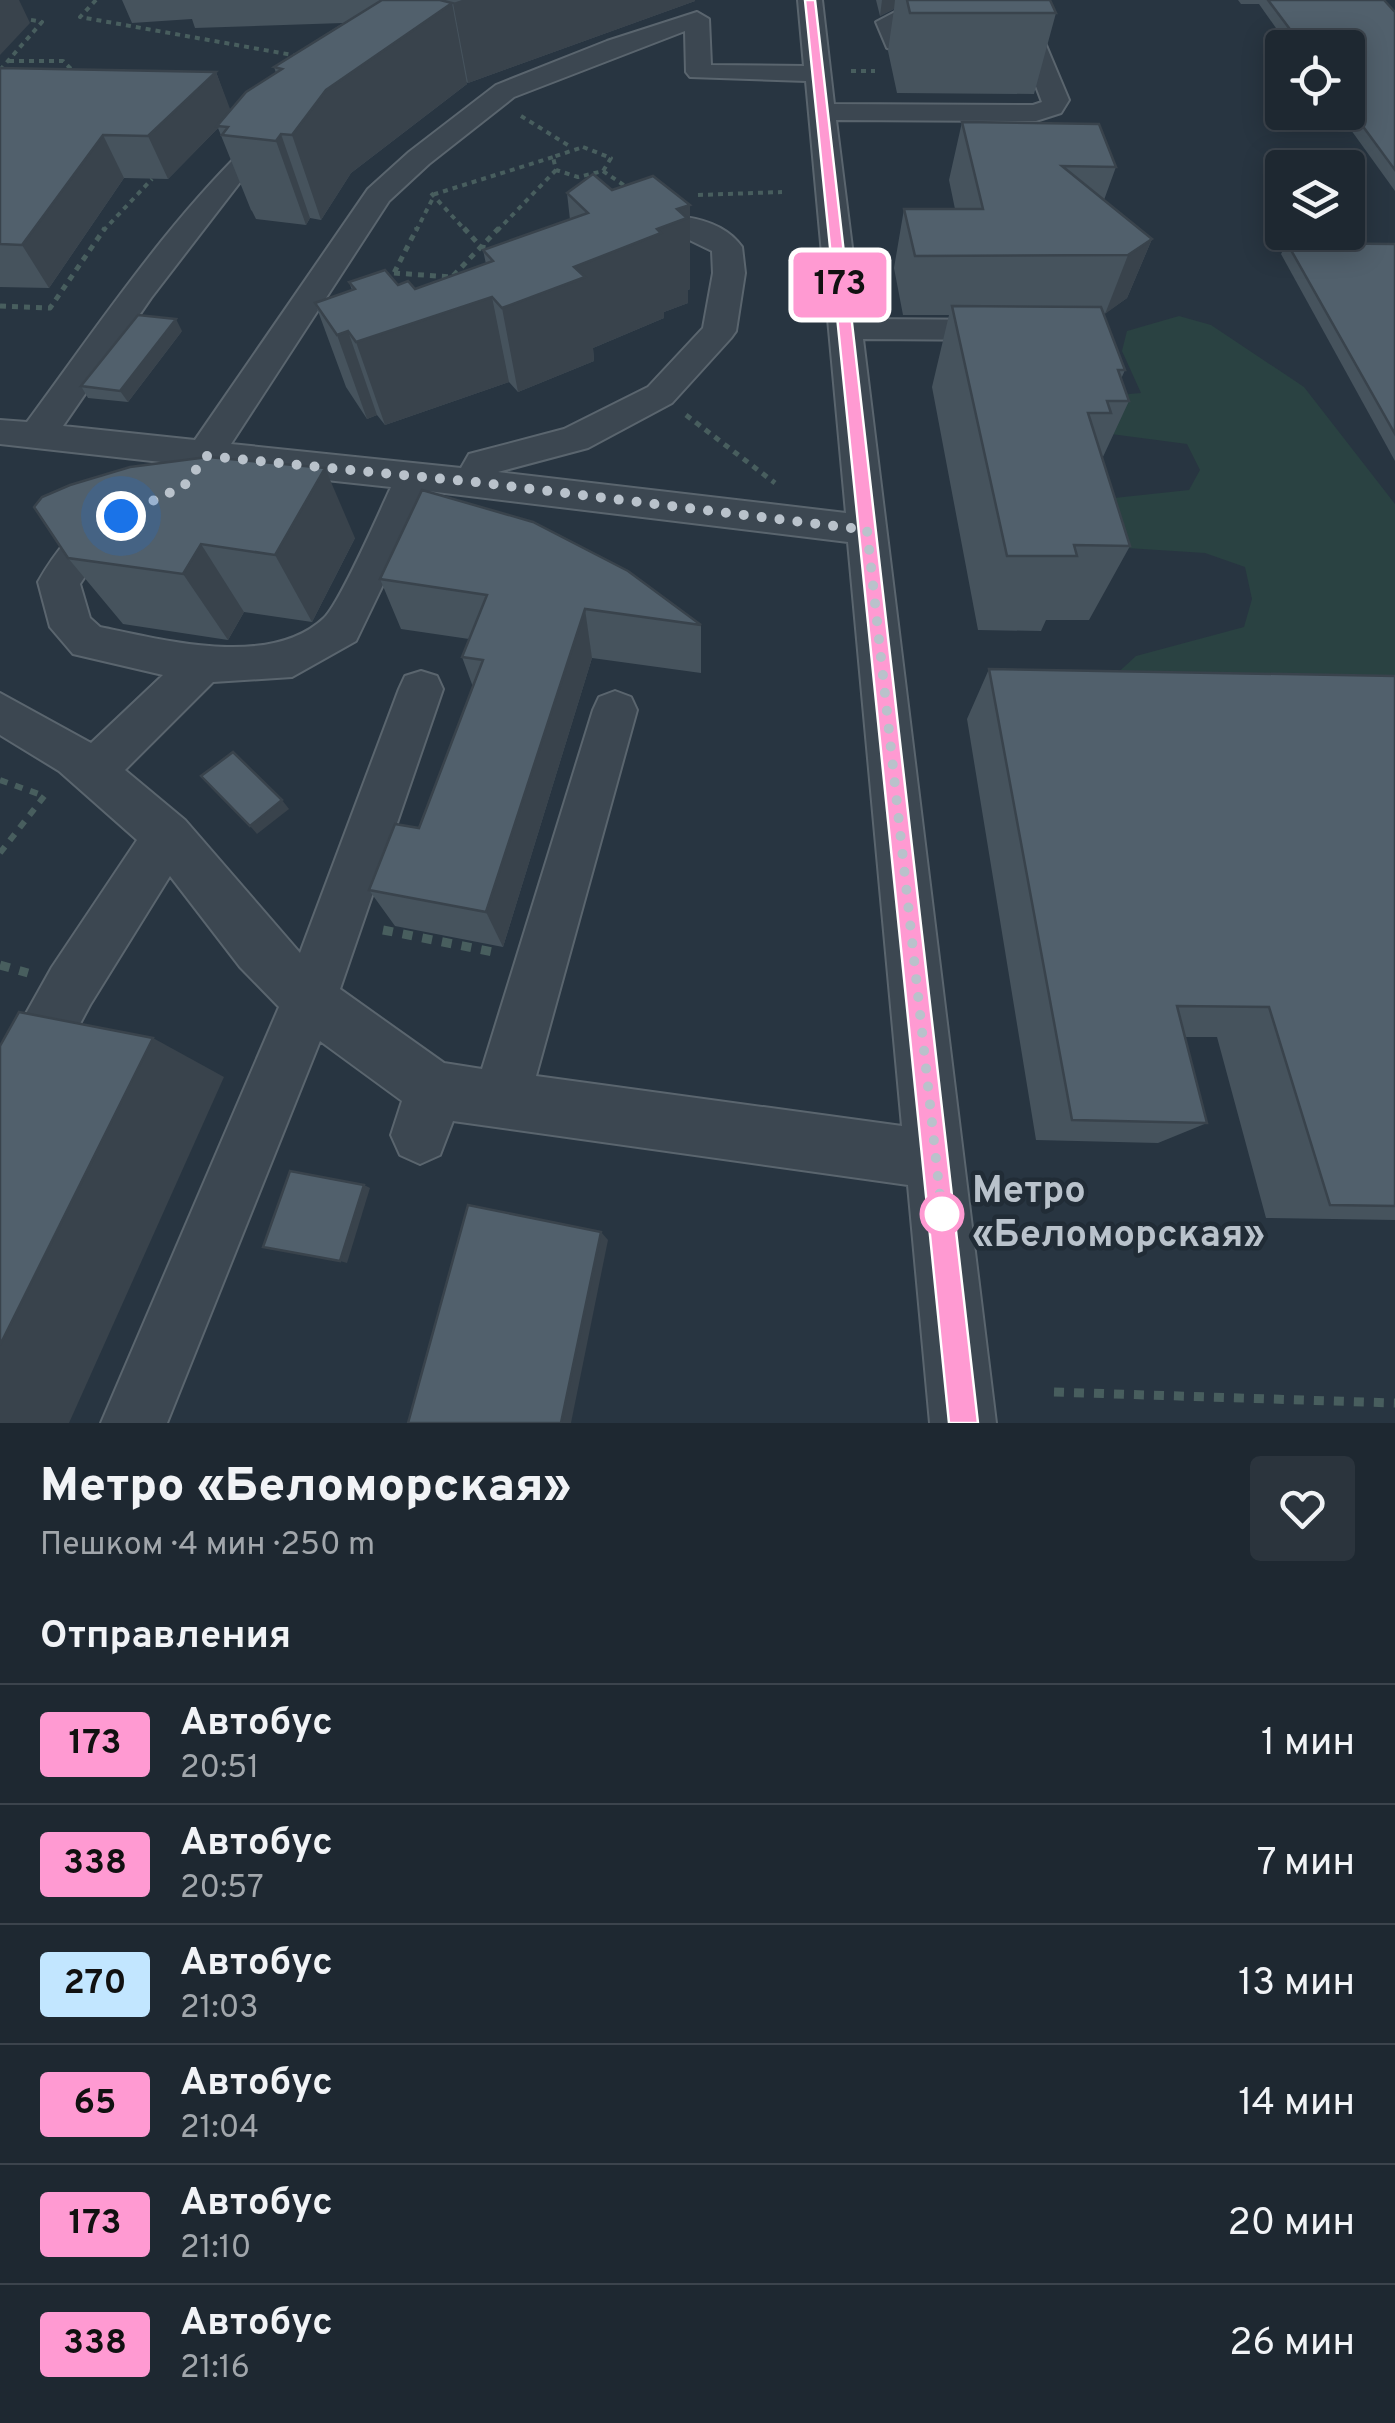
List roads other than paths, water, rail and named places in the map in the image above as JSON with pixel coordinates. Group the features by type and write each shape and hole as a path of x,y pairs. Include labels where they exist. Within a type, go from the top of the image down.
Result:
{"street":[{"path":"810,0 828,86 846,329 964,1423"},
{"path":"416,476 340,629 316,648 292,659 202,665 88,642 71,628 59,582 90,538 121,516 184,486 378,195 505,91 616,46 711,15 700,72 1045,111 1056,100 1019,10 982,19 888,22 896,43 967,44"},
{"path":"1003,45 1033,45"},
{"path":"18,434 140,291 231,176 296,113"},
{"path":"475,482 482,463 575,440 660,395 719,332 730,273 727,247 694,226 652,222 608,232"},
{"path":"846,329 1037,330"},
{"path":"284,338 322,338"},
{"path":"18,434 475,482 867,530"},
{"path":"70,775 202,665"},
{"path":"134,1423 309,1000 421,689"},
{"path":"501,1100 615,710"},
{"path":"0,712 70,775 168,836 258,949 427,1112 501,1100 834,1148 936,1158"},
{"path":"0,1116 71,986 168,836"}],"place":[{"name":"Метро «Беломорская»","path":"942,1214"}]}
